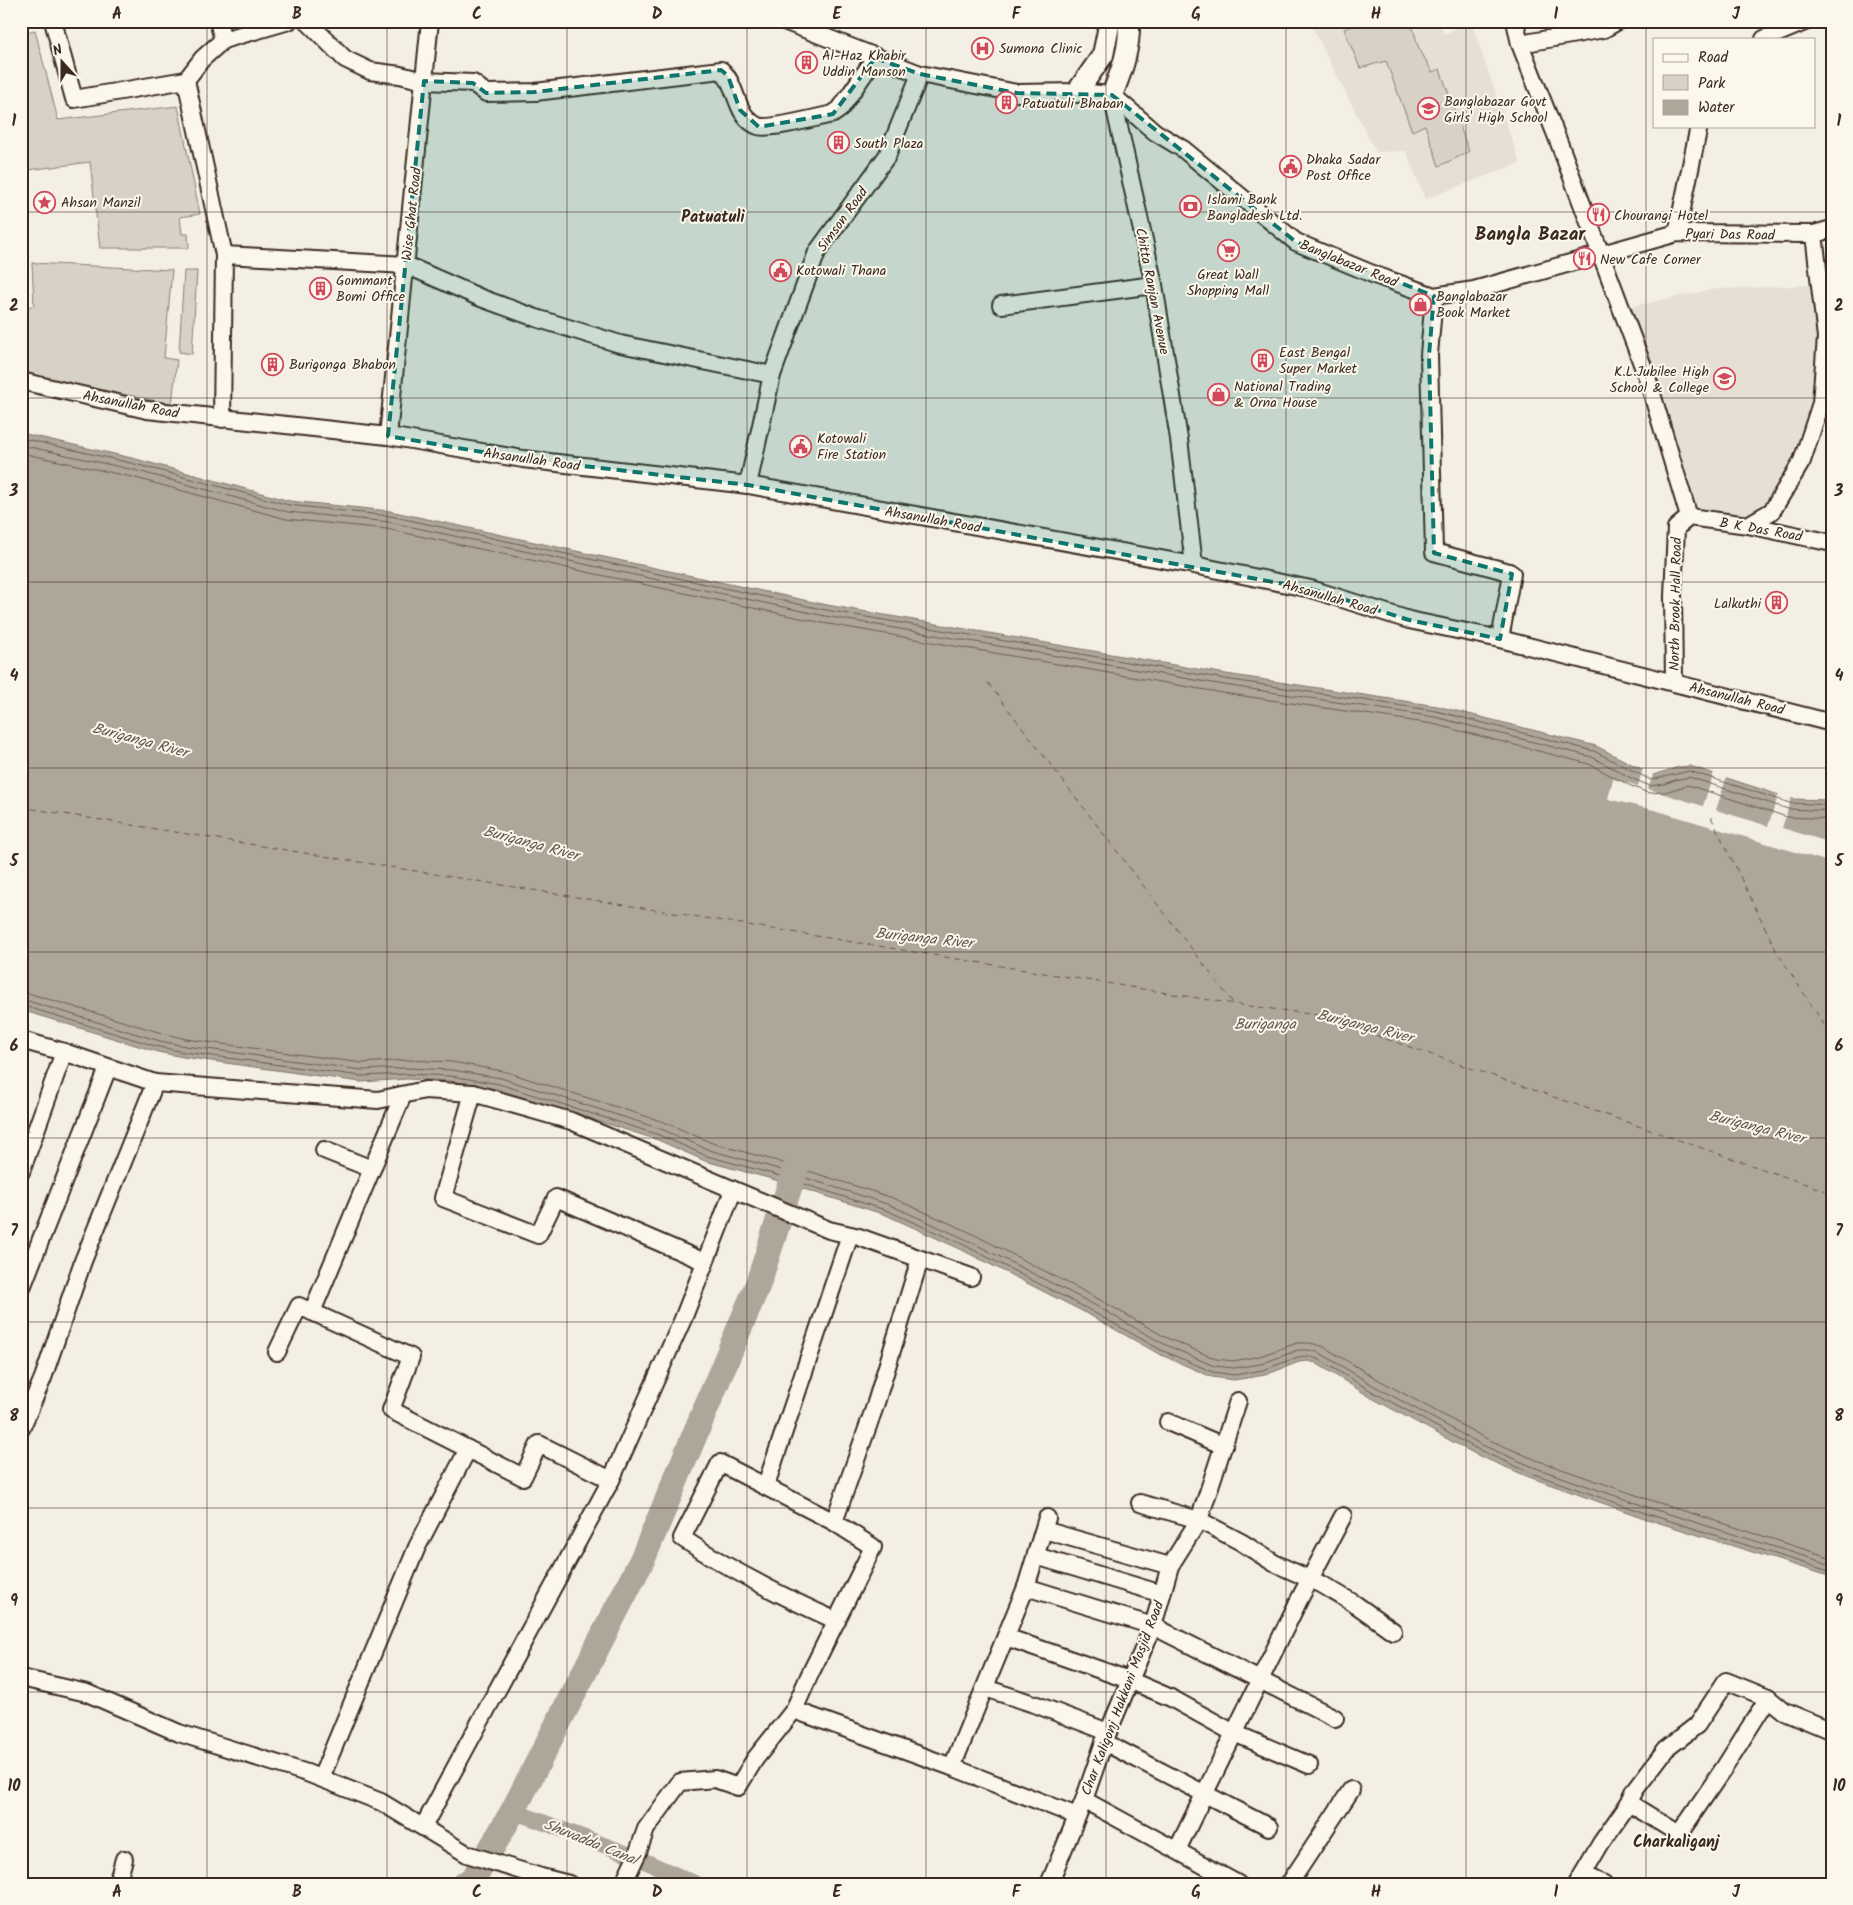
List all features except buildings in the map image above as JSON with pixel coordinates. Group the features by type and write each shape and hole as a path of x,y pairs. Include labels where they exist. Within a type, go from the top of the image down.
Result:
{"main road":[{"path":"1077,92 1103,55 1110,21"},
{"path":"1112,96 1122,70 1130,40 1129,21"}],"street":[{"path":"53,21 74,99 186,80 202,59 223,40 289,21"},
{"path":"218,21 223,40"},
{"path":"307,21 345,59 370,71 400,75 424,81 473,83 486,93 536,92 721,70 728,76 740,110 748,120 759,127 834,114 840,109 875,58"},
{"name":"Wise Ghat Road","path":"388,436 430,21"},
{"path":"784,21 920,74 1017,93 1077,92 1112,96"},
{"name":"North Brook Hall Road","path":"1515,21 1520,44 1647,377 1689,517 1676,528 1673,596 1674,683"},
{"path":"1520,44 1604,29 1618,21"},
{"path":"1766,38 1807,21"},
{"name":"Simson Road","path":"748,485 772,376 817,252 887,156 920,74"},
{"path":"186,80 224,255 222,419"},
{"name":"Chitta Ranjan Avenue","path":"1112,96 1154,285 1179,439 1194,565"},
{"name":"Banglabazar Road","path":"1112,96 1155,132 1183,149 1296,242 1375,275 1434,296 1474,290 1600,254"},
{"path":"1677,233 1699,128"},
{"name":"Pyari Das Road","path":"1600,254 1677,233 1814,234 1832,229"},
{"path":"1748,525 1772,511 1802,461 1822,403 1828,365 1814,234"},
{"path":"224,255 406,265 481,298 536,318 620,344 772,376"},
{"path":"1001,304 1154,285"},
{"path":"1434,296 1429,355 1434,552 1512,574 1500,639"},
{"name":"Ahsanullah Road","path":"21,381 147,410 388,436 523,460 748,485 1194,565 1311,589 1409,620 1500,639 1832,723"},
{"name":"B K Das Road","path":"1689,517 1748,525 1832,543"},
{"path":"21,1040 64,1052 155,1083 378,1100 425,1090 473,1093 571,1120 733,1191 829,1230 850,1235 971,1277"},
{"path":"21,1172 64,1052"},
{"path":"21,1290 108,1068"},
{"path":"21,1429 43,1378 82,1261 155,1083"},
{"path":"473,1093 443,1198 538,1236 556,1198 706,1262"},
{"path":"312,1312 404,1095"},
{"path":"324,1150 372,1169"},
{"path":"423,1827 611,1480 683,1319 733,1191"},
{"path":"766,1486 850,1235"},
{"path":"834,1522 874,1409 920,1259"},
{"path":"277,1352 299,1306 411,1358 391,1410 522,1477 539,1444 611,1480"},
{"name":"Char Kaligonj Hakkani Mosjid Road","path":"1049,1884 1084,1800 1106,1737 1153,1626 1170,1566 1199,1520 1238,1402"},
{"path":"1168,1422 1224,1446"},
{"path":"320,1778 417,1547 468,1449"},
{"path":"623,1884 646,1829 680,1782 715,1778 738,1787 755,1759 794,1710 873,1547 834,1522 720,1462 682,1538 741,1573 799,1604 837,1621"},
{"path":"1140,1503 1199,1520 1241,1542 1274,1563 1323,1585 1355,1604 1393,1631"},
{"path":"1177,1850 1310,1579 1343,1516"},
{"path":"952,1767 1026,1587 1046,1524 1170,1566"},
{"path":"1036,1556 1162,1594"},
{"path":"1026,1587 1153,1626 1335,1718"},
{"path":"1006,1637 1129,1680 1171,1698 1234,1733 1309,1765"},
{"path":"21,1678 86,1693 179,1733 320,1778 381,1802 467,1854 569,1884"},
{"path":"1604,1884 1580,1879 1601,1843 1629,1803 1635,1790 1666,1750 1697,1725 1726,1681 1768,1698 1784,1711 1832,1731"},
{"path":"985,1688 1037,1705 1106,1737 1204,1794 1269,1828"},
{"path":"1629,1803 1679,1834 1724,1768 1768,1698"},
{"path":"794,1710 952,1767 1077,1816"},
{"path":"1289,1884 1351,1790"},
{"path":"1084,1800 1238,1884"},
{"path":"117,1884 124,1859"}],"highlighted area":[{"path":"875,58 920,74 1017,93 1112,95 1296,242 1434,296 1429,355 1434,553 1512,574 1500,639 1409,620 1311,589 748,485 523,459 388,436 424,81 473,83 486,93 535,92 721,70 728,76 740,110 759,127 833,114"}],"shaded area":[{"name":"Banglabazar Govt Girls' High School","path":"1309,21 1439,21 1444,34 1471,22 1520,163 1425,199 1406,151 1376,152"},
{"name":"K.L.Jubilee High School & College","path":"1816,285 1821,403 1772,511 1748,525 1689,517 1629,307 1715,289"}],"green space":[{"path":"1368,21 1411,21 1418,46 1432,72 1440,69 1469,152 1439,166 1425,125 1412,131 1386,61 1360,68 1344,29"},
{"path":"35,30 58,120 178,106 200,214 180,217 182,234 188,234 189,248 100,248 90,162 21,171 21,33"},
{"path":"32,263 172,270 164,358 177,360 172,404 21,374 21,307 34,306"},
{"path":"184,271 197,271 192,354 179,352"}],"water":[{"name":"Buriganga","path":"21,433 136,459 290,501 390,511 827,605 1226,674 1437,706 1596,746 1653,775 1679,767 1690,766 1791,799 1832,800 1832,1577 1647,1519 1529,1477 1477,1455 1370,1397 1316,1363 1308,1361 1299,1362 1265,1375 1234,1380 1212,1377 1159,1354 1084,1312 958,1248 886,1215 772,1179 705,1161 658,1140 497,1089 451,1081 407,1079 361,1082 183,1057 158,1052 21,1010"}],"pier":[{"path":"1643,768 1654,772 1648,789 1703,806 1714,772 1727,776 1716,810 1768,826 1779,793 1792,796 1782,828 1832,843 1832,863 1658,811 1608,799 1613,779 1638,786"}],"waterway":[{"path":"465,1884 474,1878 513,1811 643,1558 758,1284 801,1151"},
{"name":"Shuvadda Canal","path":"513,1811 633,1856 697,1884"}],"ferry route":[{"path":"988,683 1234,1004"},
{"path":"21,807 1235,1004 1317,1015 1832,1193"},
{"path":"1711,817 1777,952 1832,1037"}],"place":[{"name":"Sumona Clinic","path":"983,48"},
{"name":"Al-Haz Khabir Uddin Manson","path":"806,63"},
{"name":"Patuatuli Bhaban","path":"1006,103"},
{"name":"Banglabazar Govt Girls' High School","path":"1428,109"},
{"name":"South Plaza","path":"838,143"},
{"name":"Dhaka Sadar Post Office","path":"1290,167"},
{"name":"Ahsan Manzil","path":"45,202"},
{"name":"Islami Bank Bangladesh Ltd.","path":"1191,207"},
{"name":"Chourangi Hotel","path":"1598,215"},
{"name":"Great Wall Shopping Mall","path":"1228,251"},
{"name":"New Cafe Corner","path":"1584,259"},
{"name":"Kotowali Thana","path":"780,270"},
{"name":"Gommant Bomi Office","path":"320,288"},
{"name":"Banglabazar Book Market","path":"1420,304"},
{"name":"East Bengal Super Market","path":"1263,360"},
{"name":"Burigonga Bhabon","path":"273,364"},
{"name":"K.L.Jubilee High School & College","path":"1725,379"},
{"name":"National Trading & Orna House","path":"1218,394"},
{"name":"Kotowali Fire Station","path":"801,446"},
{"name":"Lalkuthi","path":"1777,603"}],"district":[{"name":"Patuatuli","path":"713,216"},
{"name":"Bangla Bazar","path":"1530,233"},
{"name":"Charkaliganj","path":"1676,1841"}],"water label":[{"name":"Buriganga River","path":"140,740"},
{"name":"Buriganga River","path":"531,843"},
{"name":"Buriganga River","path":"924,938"},
{"name":"Buriganga River","path":"1365,1026"},
{"name":"Buriganga River","path":"1757,1127"}]}
